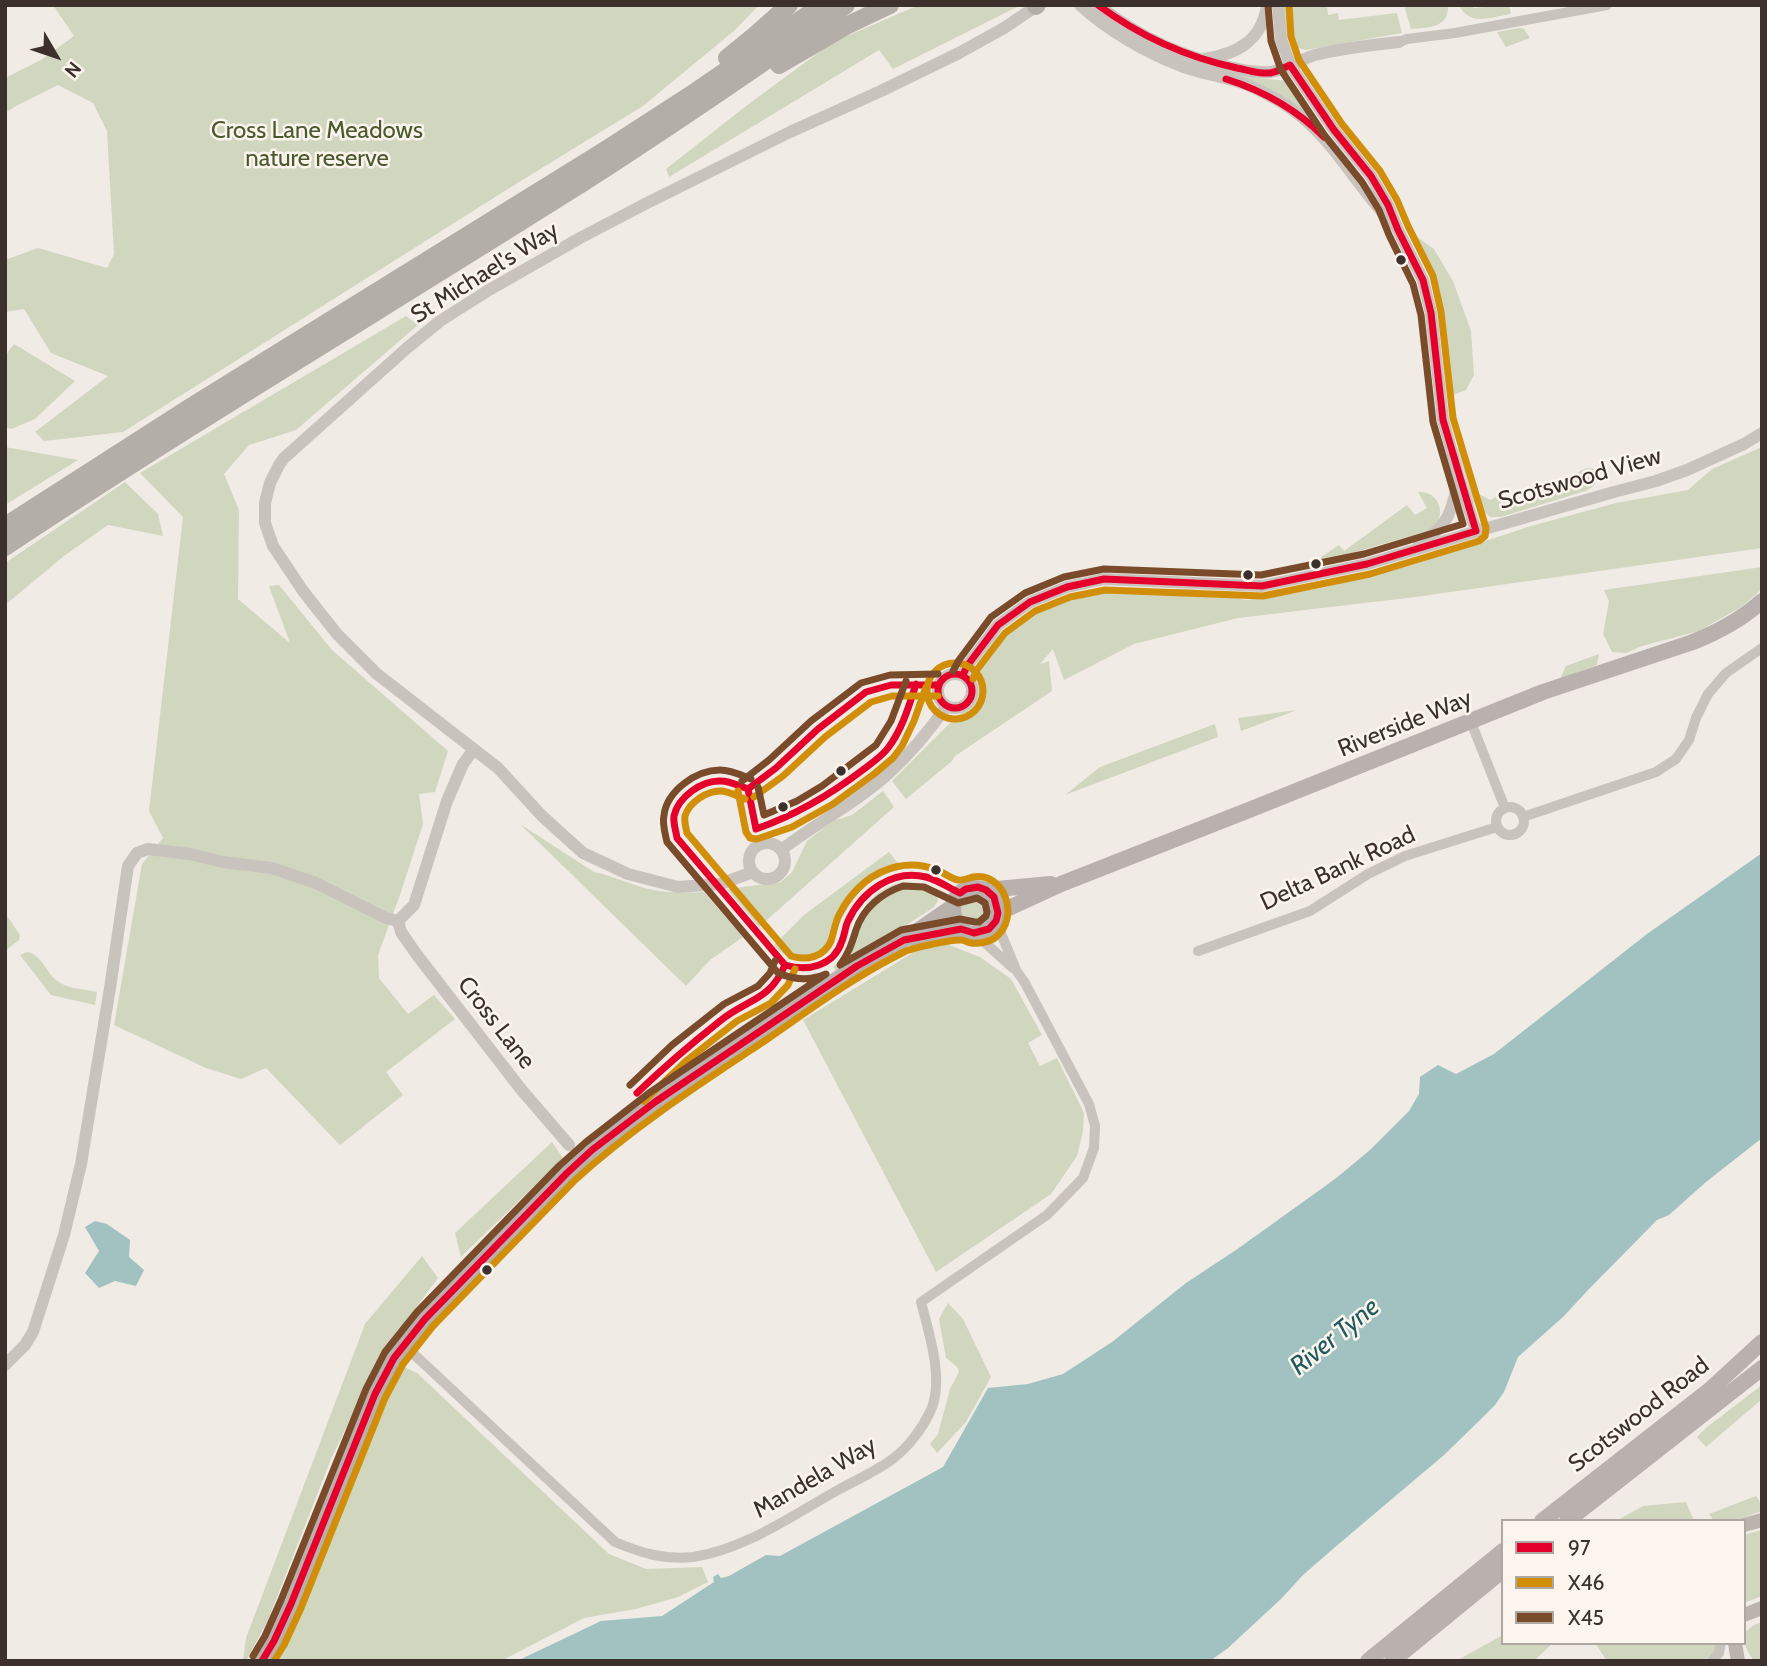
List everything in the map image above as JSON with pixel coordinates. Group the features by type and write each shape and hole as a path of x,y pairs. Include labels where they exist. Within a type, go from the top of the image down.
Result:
{"highway":[{"path":"559,178 602,142 710,71 789,5"},
{"path":"5,526 192,406 604,151 822,5"},
{"path":"5,547 203,419 605,168 745,76 846,5"},
{"path":"605,168 828,35 890,5"}],"main road":[{"name":"Riverside Way","path":"1061,884 1543,692 1710,635 1738,620 1762,601"},
{"path":"986,890 1061,884"},
{"path":"904,940 967,931 982,932 989,929 997,917 1061,884"},
{"path":"967,931 956,923 952,907 966,889 978,887 994,897 997,917"},
{"path":"262,1661 292,1604 366,1413 384,1374 425,1319 592,1150 654,1102 858,965 904,940 952,907"},
{"name":"Scotswood Road","path":"1572,1514 1762,1342"},
{"name":"Scotswood Road","path":"1551,1519 1572,1514 1762,1368"},
{"path":"1368,1661 1501,1554"},
{"path":"1392,1661 1501,1572"}],"street":[{"path":"1080,5 1132,44 1184,60 1247,85 1280,102 1320,133 1373,204 1398,230"},
{"path":"1098,5 1125,25 1184,60 1230,53 1248,43 1263,22 1267,5"},
{"path":"1278,5 1281,39 1290,65 1334,130 1371,176 1388,205 1423,280 1428,297 1443,421 1476,531"},
{"path":"1200,59 1258,72 1273,72 1308,57 1338,50 1455,33 1607,5"},
{"name":"St Michael's Way","path":"474,749 377,674 337,634 303,591 273,546 265,523 265,503 279,465 291,451 407,348 440,321 489,290 647,203 959,53 1037,6"},
{"path":"1334,130 1345,163"},
{"name":"Scotswood View","path":"963,675 998,625 1030,602 1067,587 1104,579 1262,586 1367,564 1656,481 1687,470 1762,433"},
{"name":"Scotswood View","path":"1744,444 1762,439"},
{"path":"1367,564 1430,537 1439,530 1452,506 1459,478"},
{"path":"1497,827 1496,818 1505,808 1518,810 1523,817 1656,772 1676,759 1689,740 1708,694 1727,673 1762,648"},
{"path":"949,674 963,675 972,685 969,701 958,708 946,707 939,699 938,685 949,674"},
{"path":"782,850 888,774 923,739 946,707"},
{"path":"1471,722 1505,808"},
{"path":"5,1366 33,1332 64,1235 83,1152 128,866 137,853 148,849 272,868 316,883 386,918 398,921 414,905 447,801 463,765 474,749 498,768 542,816 583,853 628,874 678,887 720,884 753,873"},
{"name":"Delta Bank Road","path":"1198,951 1310,911 1368,874 1405,856 1497,827 1504,833 1513,834 1522,826 1523,817"},
{"path":"768,843 782,850 784,867 775,877 766,879 753,873 749,858 756,846 768,843"},
{"name":"Mandela Way","path":"404,1345 615,1542 658,1557 692,1557 728,1549 894,1458 916,1435 932,1410 937,1380 932,1343 921,1302 1047,1215 1083,1178 1094,1148 1095,1126 1089,1104 1016,970 997,917"},
{"name":"Cross Lane","path":"398,921 401,932 417,955 520,1088 569,1145"},
{"name":"Mandela Way","path":"967,931 1016,970"},
{"path":"1712,1661 1719,1653 1721,1645"}],"green space":[{"name":"Cross Lane Meadows nature reserve","path":"53,5 759,5 735,30 643,106 123,432 44,441 35,432 108,376 51,353 24,309 5,312 5,260 38,248 107,268 114,254 107,131 93,103 58,85 5,113 5,78 41,60 74,36"},
{"path":"919,5 1021,5 893,69 879,50 669,177 666,169 833,42"},
{"path":"1282,5 1327,5 1328,15 1338,13 1339,20 1397,13 1402,33 1306,50 1292,44 1288,39"},
{"path":"1404,5 1448,5 1445,19 1441,23 1411,29"},
{"path":"1459,5 1474,8 1509,5 1511,14 1475,18 1464,12"},
{"path":"1524,29 1530,38 1506,47 1497,32"},
{"path":"1174,56 1257,78 1288,81 1320,128 1246,80"},
{"path":"1405,228 1434,249 1453,281 1471,331 1474,375 1466,390 1448,397 1440,316 1428,269"},
{"path":"406,316 418,325 296,430 249,445 224,474 239,510 238,599 290,643 269,586 279,585 332,650 448,751 435,792 419,794 423,824 378,955 379,978 408,1014 434,995 455,1019 386,1072 403,1095 340,1145 266,1068 241,1079 206,1068 114,1025 142,864 163,838 149,811 183,517 140,473"},
{"path":"14,344 75,381 35,419 11,429 5,427 5,356"},
{"path":"5,447 78,460 5,505"},
{"path":"1762,447 1762,548 1415,597 1238,618 1134,644 1064,680 1053,649 1040,664 1049,661 1052,691 955,756 906,799 892,781 956,717 975,702 978,691 975,679 977,663 996,637 1020,619 1057,599 1108,589 1193,589 1215,598 1246,600 1322,588 1409,566 1531,526 1616,503 1688,490 1712,469"},
{"path":"1457,448 1463,449 1479,494 1490,500 1506,492 1511,498 1525,502 1586,468 1595,469 1597,480 1585,491 1501,517 1490,517 1473,502"},
{"path":"125,482 158,514 163,536 108,525 64,556 5,605 5,563"},
{"path":"1418,492 1427,493 1438,502 1440,516 1433,528 1421,534 1321,561 1321,557 1339,545 1344,551 1407,505 1415,515 1427,508"},
{"path":"1762,567 1762,589 1741,607 1699,631 1626,653 1612,652 1603,634 1609,601 1604,590"},
{"path":"1599,654 1597,665 1560,679 1566,666"},
{"path":"1297,710 1241,731 1238,718"},
{"path":"1215,724 1218,737 1065,795 1100,767"},
{"path":"883,791 894,807 759,927 727,889 781,882 792,872 807,841 833,821 852,815"},
{"path":"520,824 594,872 653,890 704,892 743,937 710,960 686,986"},
{"path":"889,852 901,867 879,876 854,899 824,955 811,960 796,959 783,954 774,945 804,915"},
{"path":"903,882 919,883 933,888 938,901 933,908 836,971 833,967 842,956 855,925 870,900 884,889"},
{"path":"978,894 991,903 991,919 977,927 964,920 960,910 964,901"},
{"path":"5,913 20,935 19,940 5,951"},
{"path":"929,943 949,945 980,957 1011,979 1042,1035 1028,1043 1040,1066 1057,1058 1084,1113 1077,1156 1051,1194 936,1272 803,1020"},
{"path":"27,952 36,956 63,984 97,992 95,1005 51,995 20,955"},
{"path":"552,1142 563,1158 461,1257 455,1233"},
{"path":"422,1256 438,1278 381,1354 331,1459 268,1620 246,1661 243,1661 246,1638 365,1324"},
{"path":"948,1303 963,1319 991,1377 966,1422 937,1453 930,1444 938,1434 950,1389 959,1372 946,1358 939,1319"},
{"path":"402,1366 417,1373 609,1554 646,1569 702,1567 708,1582 678,1597 636,1609 584,1618 501,1661 275,1661 291,1634 369,1430 392,1378"},
{"path":"1762,1385 1762,1399 1706,1447 1697,1437"},
{"path":"1756,1496 1762,1505 1762,1511 1740,1519 1713,1519 1709,1514"},
{"path":"1686,1502 1693,1519 1620,1519 1643,1506"},
{"path":"1762,1531 1762,1596 1746,1602 1746,1534"},
{"path":"1762,1622 1762,1661 1754,1661 1746,1647 1746,1631"},
{"path":"1501,1636 1501,1645 1551,1645 1534,1661 1456,1661"},
{"path":"1596,1645 1716,1645 1719,1661 1607,1661"}],"water":[{"name":"River Tyne","path":"1762,853 1762,1138 1669,1215 1657,1220 1563,1317 1518,1357 1504,1392 1479,1421 1444,1455 1303,1575 1228,1648 1210,1661 517,1661 601,1621 662,1616 714,1582 713,1577 718,1574 721,1578 729,1576 766,1555 780,1556 943,1467 988,1388 1028,1384 1063,1374 1112,1342 1186,1283 1335,1179 1370,1150 1409,1111 1419,1094 1420,1077 1438,1065 1456,1074 1494,1054 1647,934"},
{"path":"95,1221 107,1224 130,1240 129,1257 144,1270 136,1286 115,1281 99,1288 85,1273 99,1251 85,1227"}],"transit line":[{"name":"97","path":"963,675 998,625 1030,602 1067,587 1104,579 1262,586 1367,564 1476,531 1443,420 1431,313 1423,280 1388,205 1371,176 1334,130 1290,65 1262,73 1200,58 1147,36 1098,5"},
{"name":"X46","path":"973,679 976,671 1005,633 1035,611 1070,597 1105,590 1263,596 1370,574 1479,541 1485,536 1486,528 1453,418 1441,312 1433,276 1397,200 1380,171 1342,124 1299,60 1291,37 1289,5"},
{"name":"X45","path":"953,671 991,617 1025,593 1064,577 1104,569 1261,575 1364,554 1463,524 1433,422 1421,315 1413,284 1379,210 1362,182 1325,136 1281,70 1271,41 1268,6"},
{"name":"97","path":"1226,79 1279,102 1324,137"},
{"name":"X46","path":"955,663 966,665 975,671 981,680 983,691 981,702 975,711 966,717 955,719 944,717 935,711 929,702 927,691 929,680 935,671 944,665 955,663"},
{"name":"X45","path":"742,781 811,721 861,683 890,675 938,674"},
{"name":"97","path":"955,674 967,679 972,691 967,703 955,708 943,703 938,691 943,679 955,674"},
{"name":"X45","path":"758,787 764,815 797,801 822,786 876,745 891,721 906,681"},
{"name":"97","path":"748,789 756,829 799,811 825,796 880,757 888,748 901,726 916,684"},
{"name":"97","path":"748,789 866,692 891,685 938,685"},
{"name":"X46","path":"738,791 746,832 750,838 757,839 792,827 833,804 893,758 914,721 926,687"},
{"name":"X46","path":"754,797 871,702 892,696 938,696"},
{"name":"X45","path":"253,1656 281,1600 366,1389 385,1352 417,1312 559,1166 586,1142 649,1093 826,974 802,979 778,973 667,842 663,822 666,806 684,784 702,774 720,770 751,779"},
{"name":"97","path":"262,1661 291,1604 375,1394 394,1358 425,1319 567,1173 592,1150 655,1102 857,966 904,940 961,929 974,933 989,929 996,921 998,913 994,897 986,890 978,887 960,893 926,877 902,876 880,885 861,900 848,921 838,949 827,961 802,968 785,965 677,838 674,824 674,816 680,802 706,783 721,781 748,789"},
{"name":"X46","path":"274,1661 301,1608 385,1398 403,1364 433,1326 574,1181 667,1107 834,993 886,961 908,950 932,944 957,940 984,942 996,937 1003,928 1007,918 1006,898 993,881 984,877 958,880 925,866 898,866 880,872 850,897 836,921 831,941 824,951 809,958 791,956 687,833 685,816 690,806 700,798 722,791 745,799"},
{"name":"X45","path":"903,886 924,887 958,903 977,898 985,903 986,916 979,922 960,919 901,930 840,965 868,908 881,897 903,886"},
{"name":"X45","path":"630,1085 672,1045 724,1004 758,986 770,973 775,961"},
{"name":"97","path":"637,1093 720,1021 765,993 785,965"},
{"name":"X46","path":"644,1101 686,1061 737,1021 771,1003 788,985 795,969"}]}
